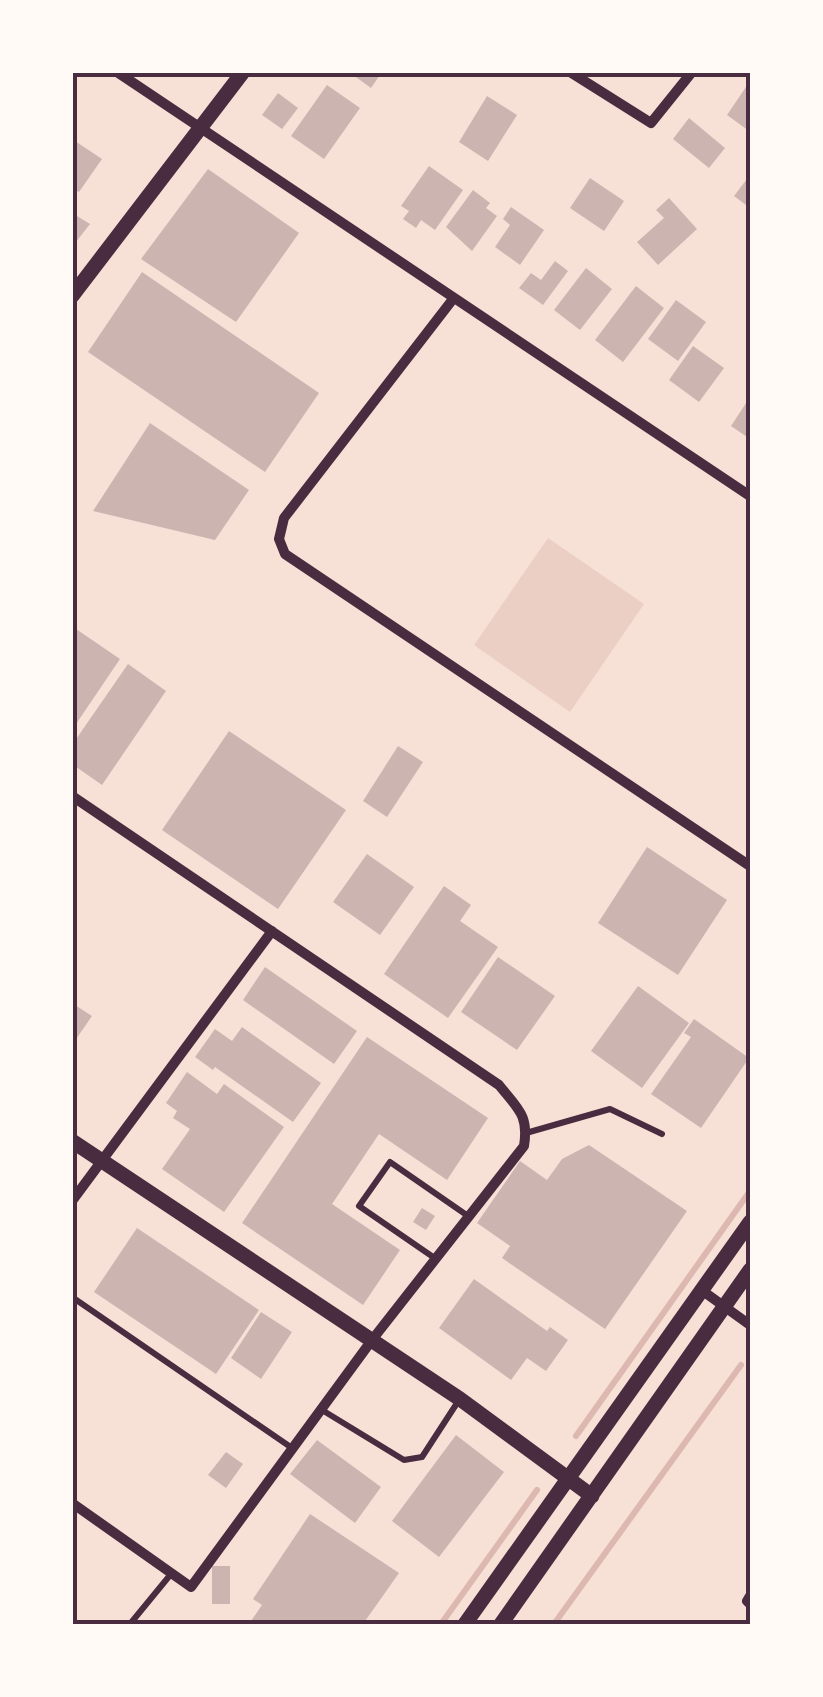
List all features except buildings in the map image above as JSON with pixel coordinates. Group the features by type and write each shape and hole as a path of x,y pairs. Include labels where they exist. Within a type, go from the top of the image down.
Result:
{"street":[{"path":"117,72 750,496"},
{"path":"72,296 243,72"},
{"path":"570,72 652,123 692,72"},
{"path":"453,299 284,518 278,539 285,554 750,866"},
{"path":"72,796 499,1086 526,1118 524,1146 372,1340 191,1586 72,1503"},
{"path":"72,1201 272,931"},
{"path":"72,1141 460,1399 592,1496"},
{"path":"465,1624 750,1222"},
{"path":"500,1624 750,1270"},
{"path":"700,1288 750,1325"},
{"path":"750,1596 750,1604"}],"lane":[{"path":"526,1133 610,1109 662,1134"},
{"path":"436,1259 359,1206 390,1162 468,1216"},
{"path":"72,1298 292,1448"},
{"path":"321,1409 404,1460 414,1461 422,1457 460,1399"},
{"path":"130,1624 172,1572"}],"shaded area":[{"path":"548,538 644,604 570,712 474,645"}],"waterway":[{"path":"576,1436 750,1191"},
{"path":"554,1624 741,1365"},
{"path":"441,1624 537,1490"}]}
